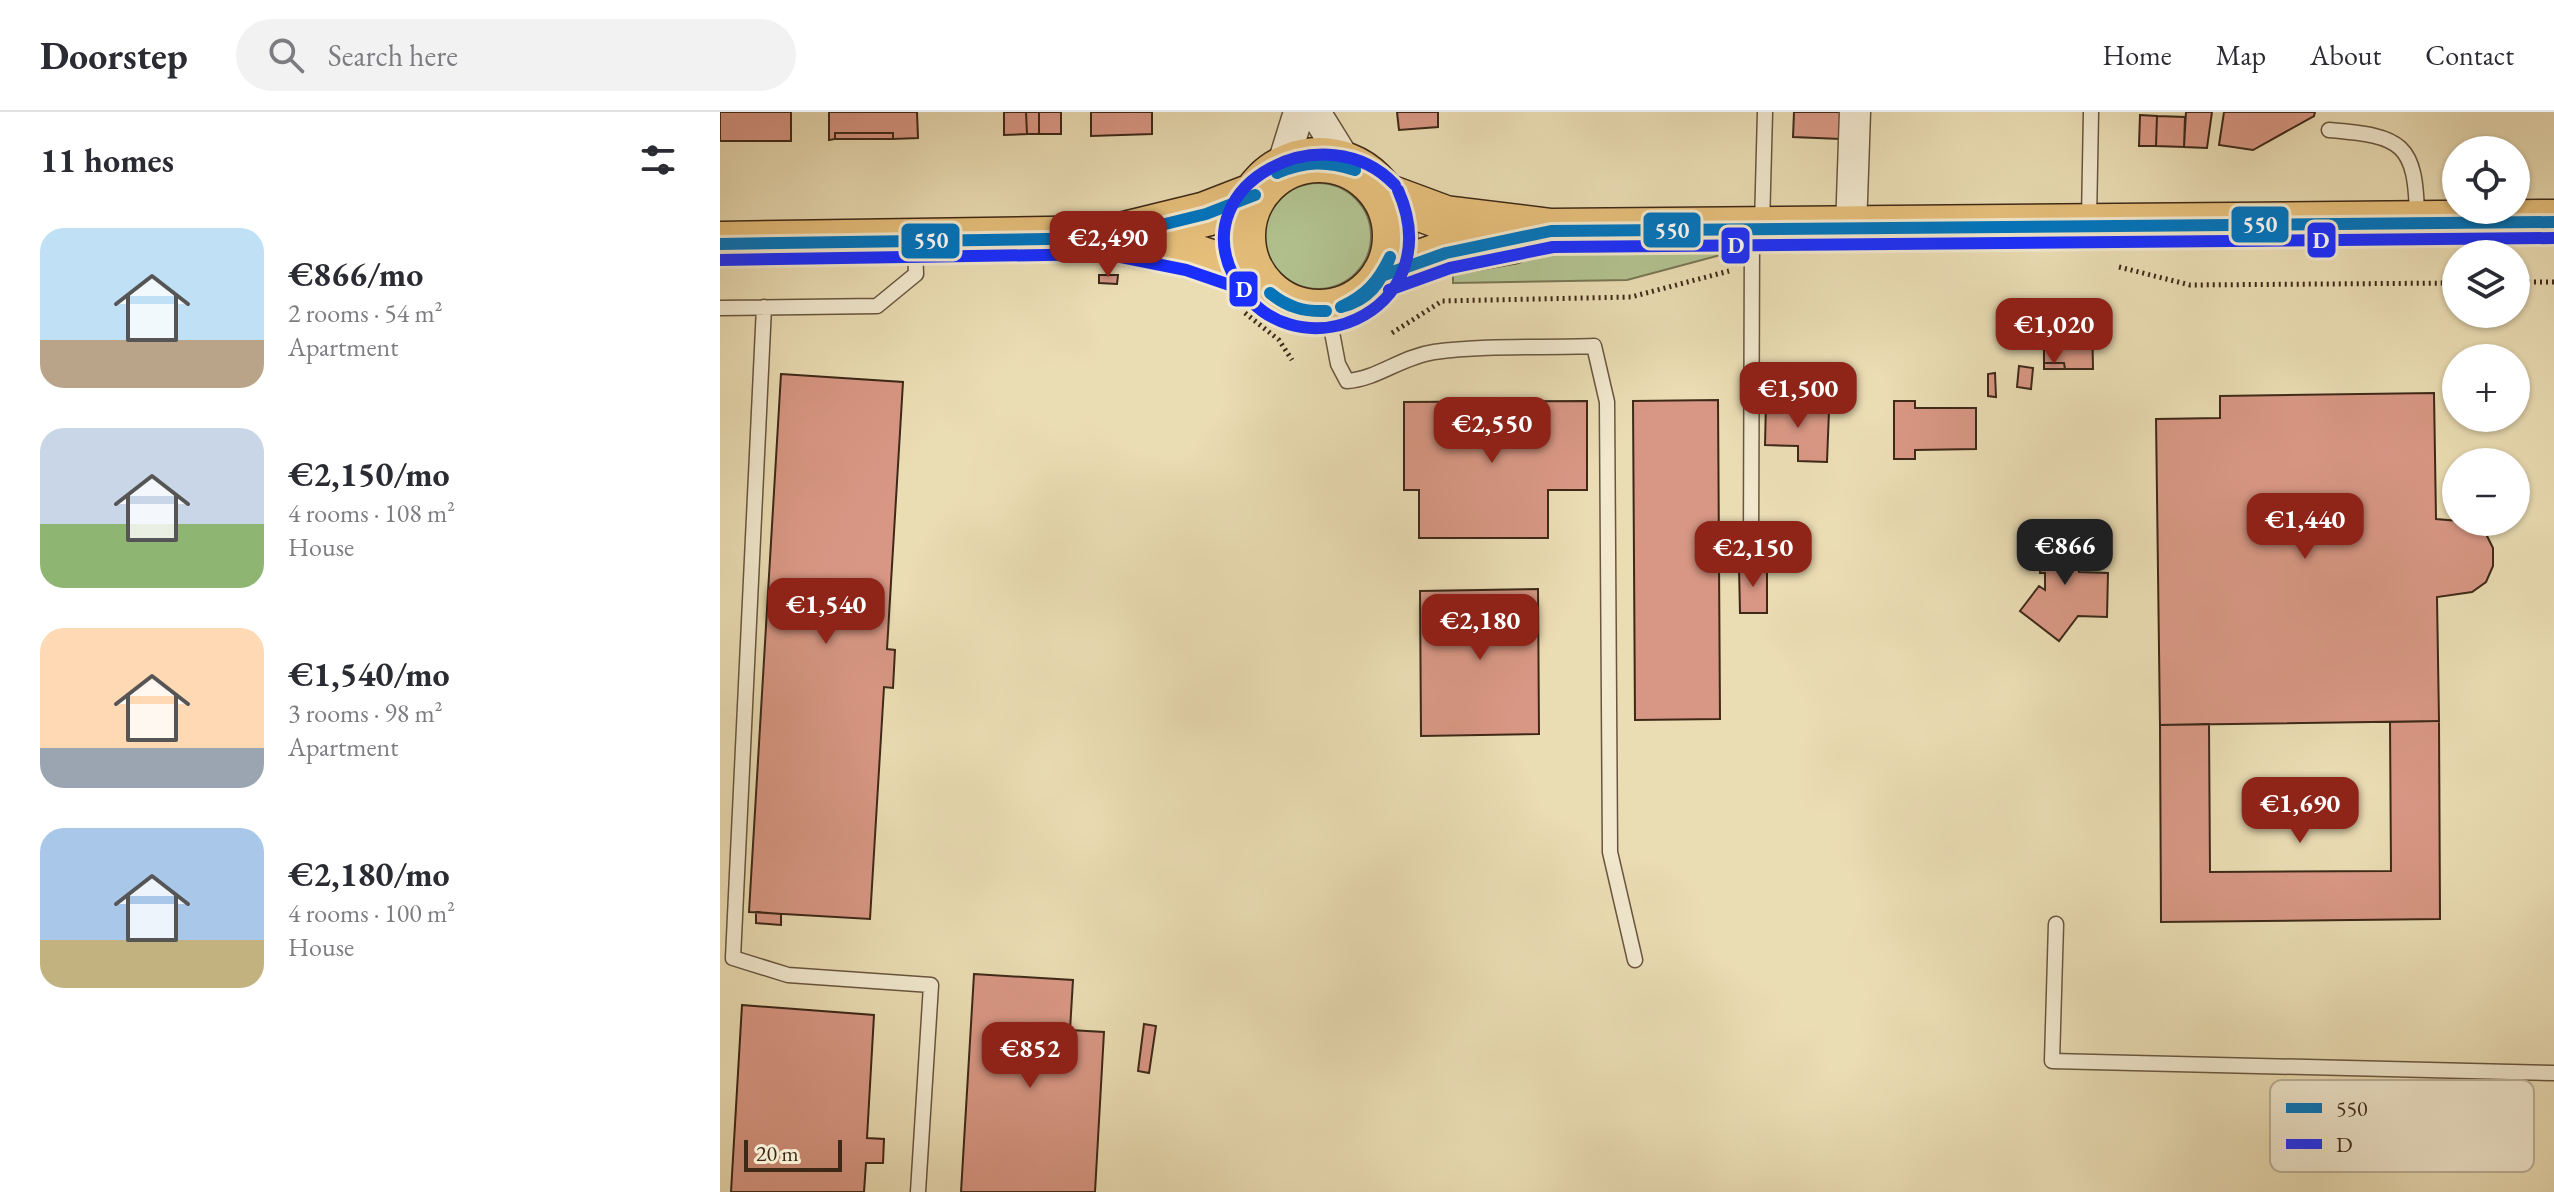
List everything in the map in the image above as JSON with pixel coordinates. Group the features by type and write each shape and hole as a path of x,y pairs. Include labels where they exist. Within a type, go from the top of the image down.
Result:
{"main road":[{"path":"720,244 1108,238 1206,214 1268,182 1315,160 1349,167 1368,179 1383,195 1391,214 1395,235 1392,256 1384,275 1360,300 1328,311 1300,310 1282,303 1255,277 1246,258 1243,236 1246,214 1268,182"},
{"path":"1383,195 1445,218 1551,231 1756,243 1851,229 2096,248 2417,224 2554,222"},
{"path":"1384,275 1446,253 1551,231"},
{"path":"1108,238 1190,255 1255,277"}],"street":[{"path":"1268,182 1299,112"},
{"path":"1315,112 1349,167"},
{"path":"1851,229 1855,112"}],"lane":[{"path":"1751,549 1756,243 1765,112"},
{"path":"2091,112 2096,248"},
{"path":"2329,130 2374,134 2401,149 2415,172 2417,224"},
{"path":"720,308 877,306 916,274 915,242"},
{"path":"764,307 733,958 788,975 931,985 918,1192"},
{"path":"1328,311 1338,364 1347,381 1362,380 1404,358 1436,352 1594,346 1607,402 1610,852 1635,960"},
{"path":"2056,924 2052,1061 2554,1073"}],"path":[{"path":"1392,333 1442,301 1631,297 1729,271 1756,243"},
{"path":"2096,248 2141,270 2190,285 2442,283"},
{"path":"2530,282 2554,282"}],"green space":[{"path":"1318,183 1338,187 1356,198 1367,216 1371,236 1367,256 1356,274 1338,285 1318,289 1298,285 1280,274 1269,256 1265,236 1269,216 1280,198 1298,187"},
{"path":"1728,245 1728,253 1627,280 1453,283 1453,262 1522,250"}],"building":[{"path":"720,112 791,112 791,141 720,141"},
{"path":"829,112 917,112 918,138 893,139 893,133 835,133 835,139 829,140"},
{"path":"1004,112 1026,112 1027,134 1004,135"},
{"path":"1026,112 1039,112 1039,134 1027,134"},
{"path":"1039,112 1061,112 1061,134 1039,134"},
{"path":"1091,112 1152,112 1152,134 1091,136"},
{"path":"1397,112 1438,112 1438,127 1399,130"},
{"path":"1794,112 1841,112 1840,139 1793,137"},
{"path":"2186,112 2212,112 2207,148 2184,147"},
{"path":"2224,112 2315,112 2314,116 2253,150 2219,145"},
{"path":"2140,115 2157,116 2156,146 2139,146"},
{"path":"2157,116 2185,117 2184,147 2156,146"},
{"path":"835,133 893,133 893,139 835,139"},
{"path":"1099,275 1118,275 1117,284 1099,283"},
{"path":"2031,315 2092,315 2093,369 2065,369 2064,363 2044,363 2044,345 2031,345"},
{"path":"2044,363 2064,363 2065,369 2044,369"},
{"path":"2019,366 2033,368 2031,389 2017,387"},
{"path":"1995,373 1996,397 1988,396 1988,374"},
{"path":"781,374 903,382 887,649 895,650 893,688 884,687 870,919 749,912"},
{"path":"2434,393 2436,519 2442,520 2442,536 2487,536 2493,548 2493,566 2486,582 2472,592 2437,597 2439,721 2160,725 2156,419 2220,418 2220,396"},
{"path":"1718,400 1720,719 1635,720 1633,401"},
{"path":"1587,401 1587,490 1548,490 1548,538 1419,538 1419,490 1404,490 1404,402"},
{"path":"1766,401 1782,401 1782,408 1829,410 1827,462 1798,461 1798,446 1765,445"},
{"path":"1894,401 1915,401 1915,408 1976,408 1976,449 1915,450 1915,459 1894,459"},
{"path":"2041,532 2080,534 2079,572 2108,573 2107,617 2078,616 2059,641 2020,611 2039,586 2045,590 2045,573 2040,573"},
{"path":"1739,566 1767,566 1767,613 1740,613"},
{"path":"1538,589 1539,734 1421,736 1420,591"},
{"path":"2439,721 2440,919 2161,922 2160,725 2209,724 2210,872 2391,871 2390,722"},
{"path":"756,912 781,914 781,925 756,923"},
{"path":"974,974 1073,980 1070,1030 1104,1032 1095,1192 961,1192"},
{"path":"742,1005 874,1015 867,1138 884,1139 883,1163 866,1163 864,1192 731,1192"},
{"path":"1144,1024 1156,1026 1149,1073 1138,1071"}],"transit line":[{"name":"D","path":"1395,185 1367,164 1335,155 1302,157 1271,168 1246,186 1229,211 1224,241 1233,275 1258,307 1289,324 1323,328 1356,319 1384,300 1403,271 1409,234 1398,190"},
{"name":"550","path":"1277,173 1296,164 1316,161 1336,163 1355,170"},
{"name":"550","path":"1277,173 1316,164 1355,170"},
{"name":"550","path":"720,244 1108,238 1206,214 1255,195"},
{"name":"550","path":"1384,275 1446,253 1551,231 2554,222"},
{"name":"D","path":"1389,290 1450,268 1553,247 2554,238"},
{"name":"D","path":"720,260 1106,254 1186,270 1250,292"},
{"name":"550","path":"1341,307 1370,287 1390,257"},
{"name":"550","path":"1341,307 1359,300 1373,289 1390,257"},
{"name":"550","path":"1270,293 1296,308 1326,311"}]}
